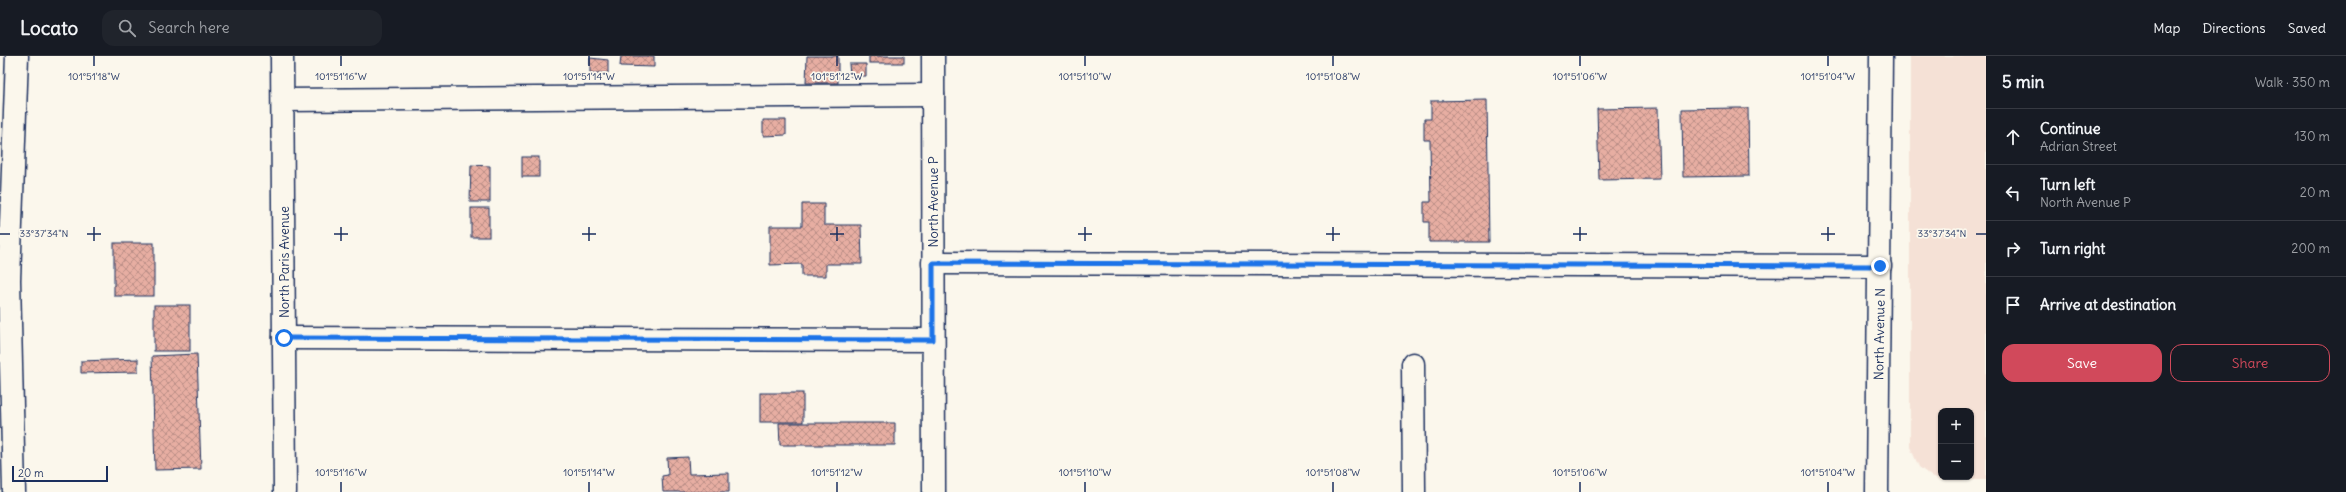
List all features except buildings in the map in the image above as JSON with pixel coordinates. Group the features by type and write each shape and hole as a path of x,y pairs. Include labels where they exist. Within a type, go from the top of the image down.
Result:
{"street":[{"path":"14,492 9,280 17,56"},
{"name":"North Paris Avenue","path":"282,56 285,492"},
{"name":"North Avenue P","path":"933,56 934,492"},
{"name":"North Avenue N","path":"1877,492 1882,56"},
{"path":"283,100 933,95"},
{"path":"933,263 1880,266"},
{"path":"284,338 933,340"},
{"path":"1413,364 1414,492"}],"shaded area":[{"path":"1910,56 1986,56 1986,480 1974,480 1974,408 1938,408 1938,478 1931,476 1919,467 1910,447"}],"route":[{"path":"284,338 933,340 933,263 1880,266"}]}
